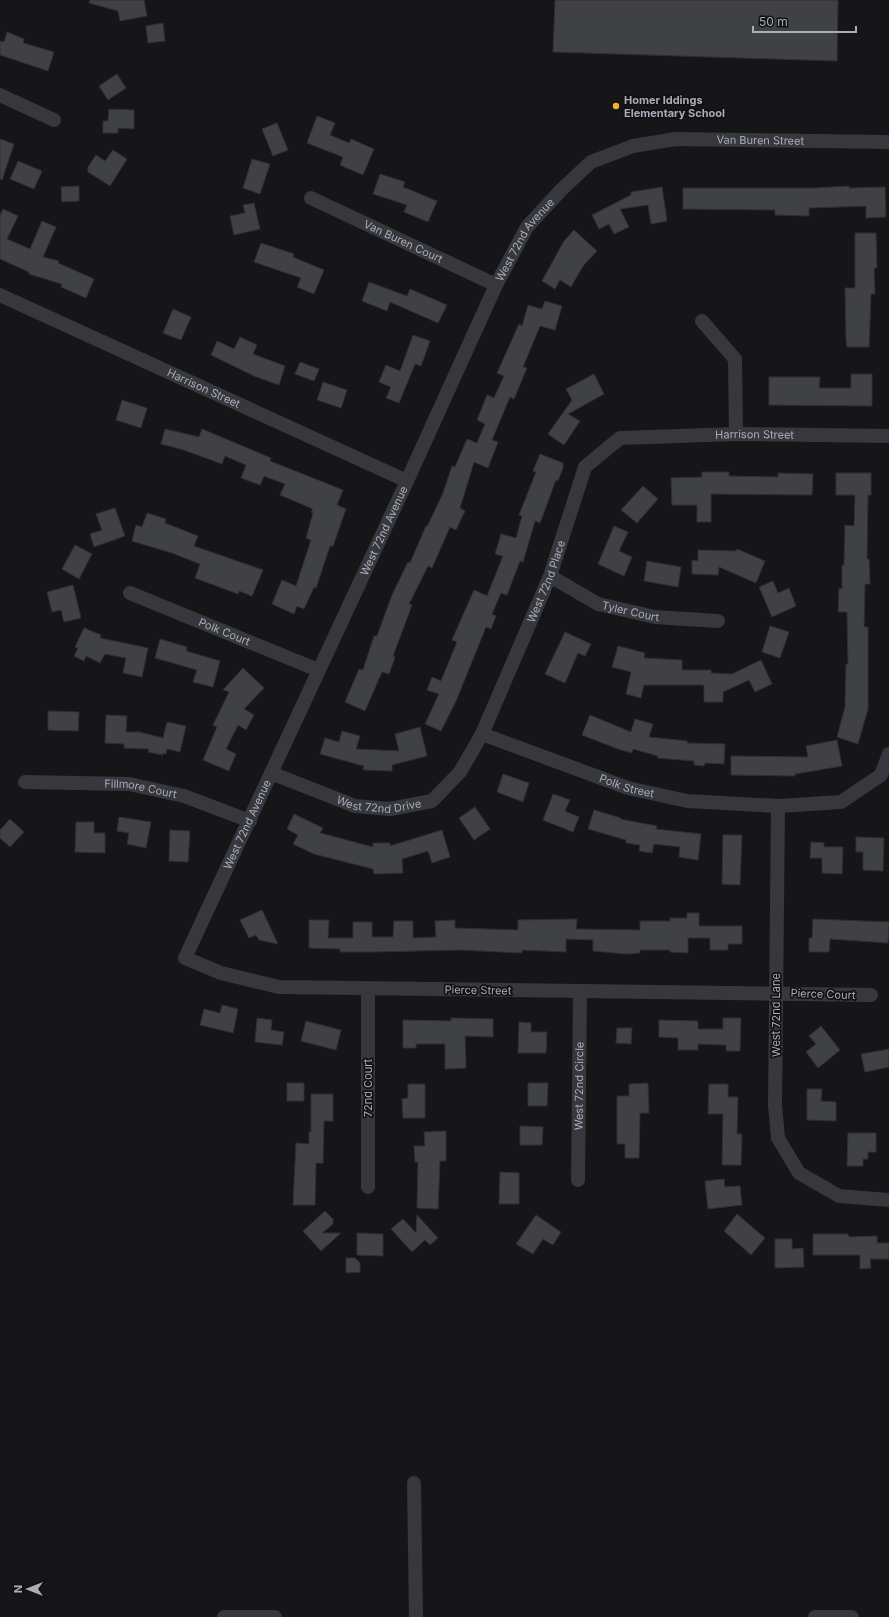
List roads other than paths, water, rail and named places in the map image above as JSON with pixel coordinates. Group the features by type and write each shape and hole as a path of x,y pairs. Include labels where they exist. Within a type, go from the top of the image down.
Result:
{"street":[{"path":"0,95 54,120"},
{"name":"Van Buren Street","path":"633,146 676,139 889,142"},
{"name":"West 72nd Avenue","path":"185,958 250,821 496,285 527,227 560,190 591,162 633,146"},
{"name":"Van Buren Court","path":"311,198 496,285"},
{"name":"Harrison Street","path":"0,295 407,481"},
{"path":"702,321 735,359 736,434"},
{"name":"Harrison Street","path":"620,438 736,434 889,436"},
{"name":"West 72nd Place","path":"482,734 550,576 585,467 620,438"},
{"name":"Tyler Court","path":"550,576 598,604 655,617 718,621"},
{"name":"Polk Court","path":"130,593 318,670"},
{"name":"West 72nd Drive","path":"271,773 355,806 390,809 432,801 460,772 482,734"},
{"name":"Polk Street","path":"482,734 628,788 687,801 778,806"},
{"path":"778,806 841,802 881,774 889,754"},
{"name":"Fillmore Court","path":"25,782 129,784 184,796 250,821"},
{"name":"West 72nd Lane","path":"778,806 775,1105 778,1138 799,1173 839,1196 889,1200"},
{"name":"Pierce Street","path":"185,958 221,973 278,987 580,992 776,992"},
{"name":"72nd Court","path":"368,989 368,1187"},
{"name":"West 72nd Circle","path":"578,1180 580,992"},
{"name":"Pierce Court","path":"776,992 871,995"},
{"path":"414,1483 416,1617"},
{"path":"224,1617 275,1617"},
{"path":"814,1617 852,1617"}],"place":[{"name":"Homer Iddings Elementary School","path":"616,106"}]}
